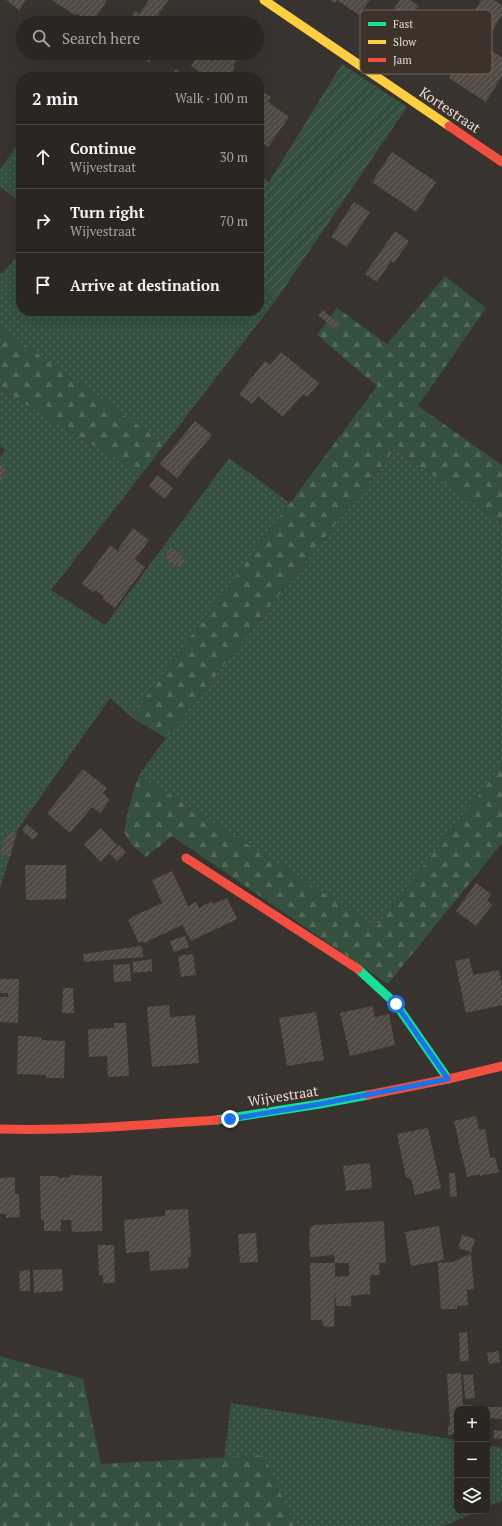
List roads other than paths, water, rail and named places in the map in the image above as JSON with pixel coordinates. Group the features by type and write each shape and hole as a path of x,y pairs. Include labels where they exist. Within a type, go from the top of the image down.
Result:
{"street":[{"name":"Kortestraat","path":"264,0 360,65"},
{"name":"Kortestraat","path":"373,74 502,162"},
{"path":"186,858 363,972 396,1004 448,1079"},
{"name":"Wijvestraat","path":"0,1129 34,1130 138,1126 230,1119 320,1104 448,1079 502,1066"}]}
